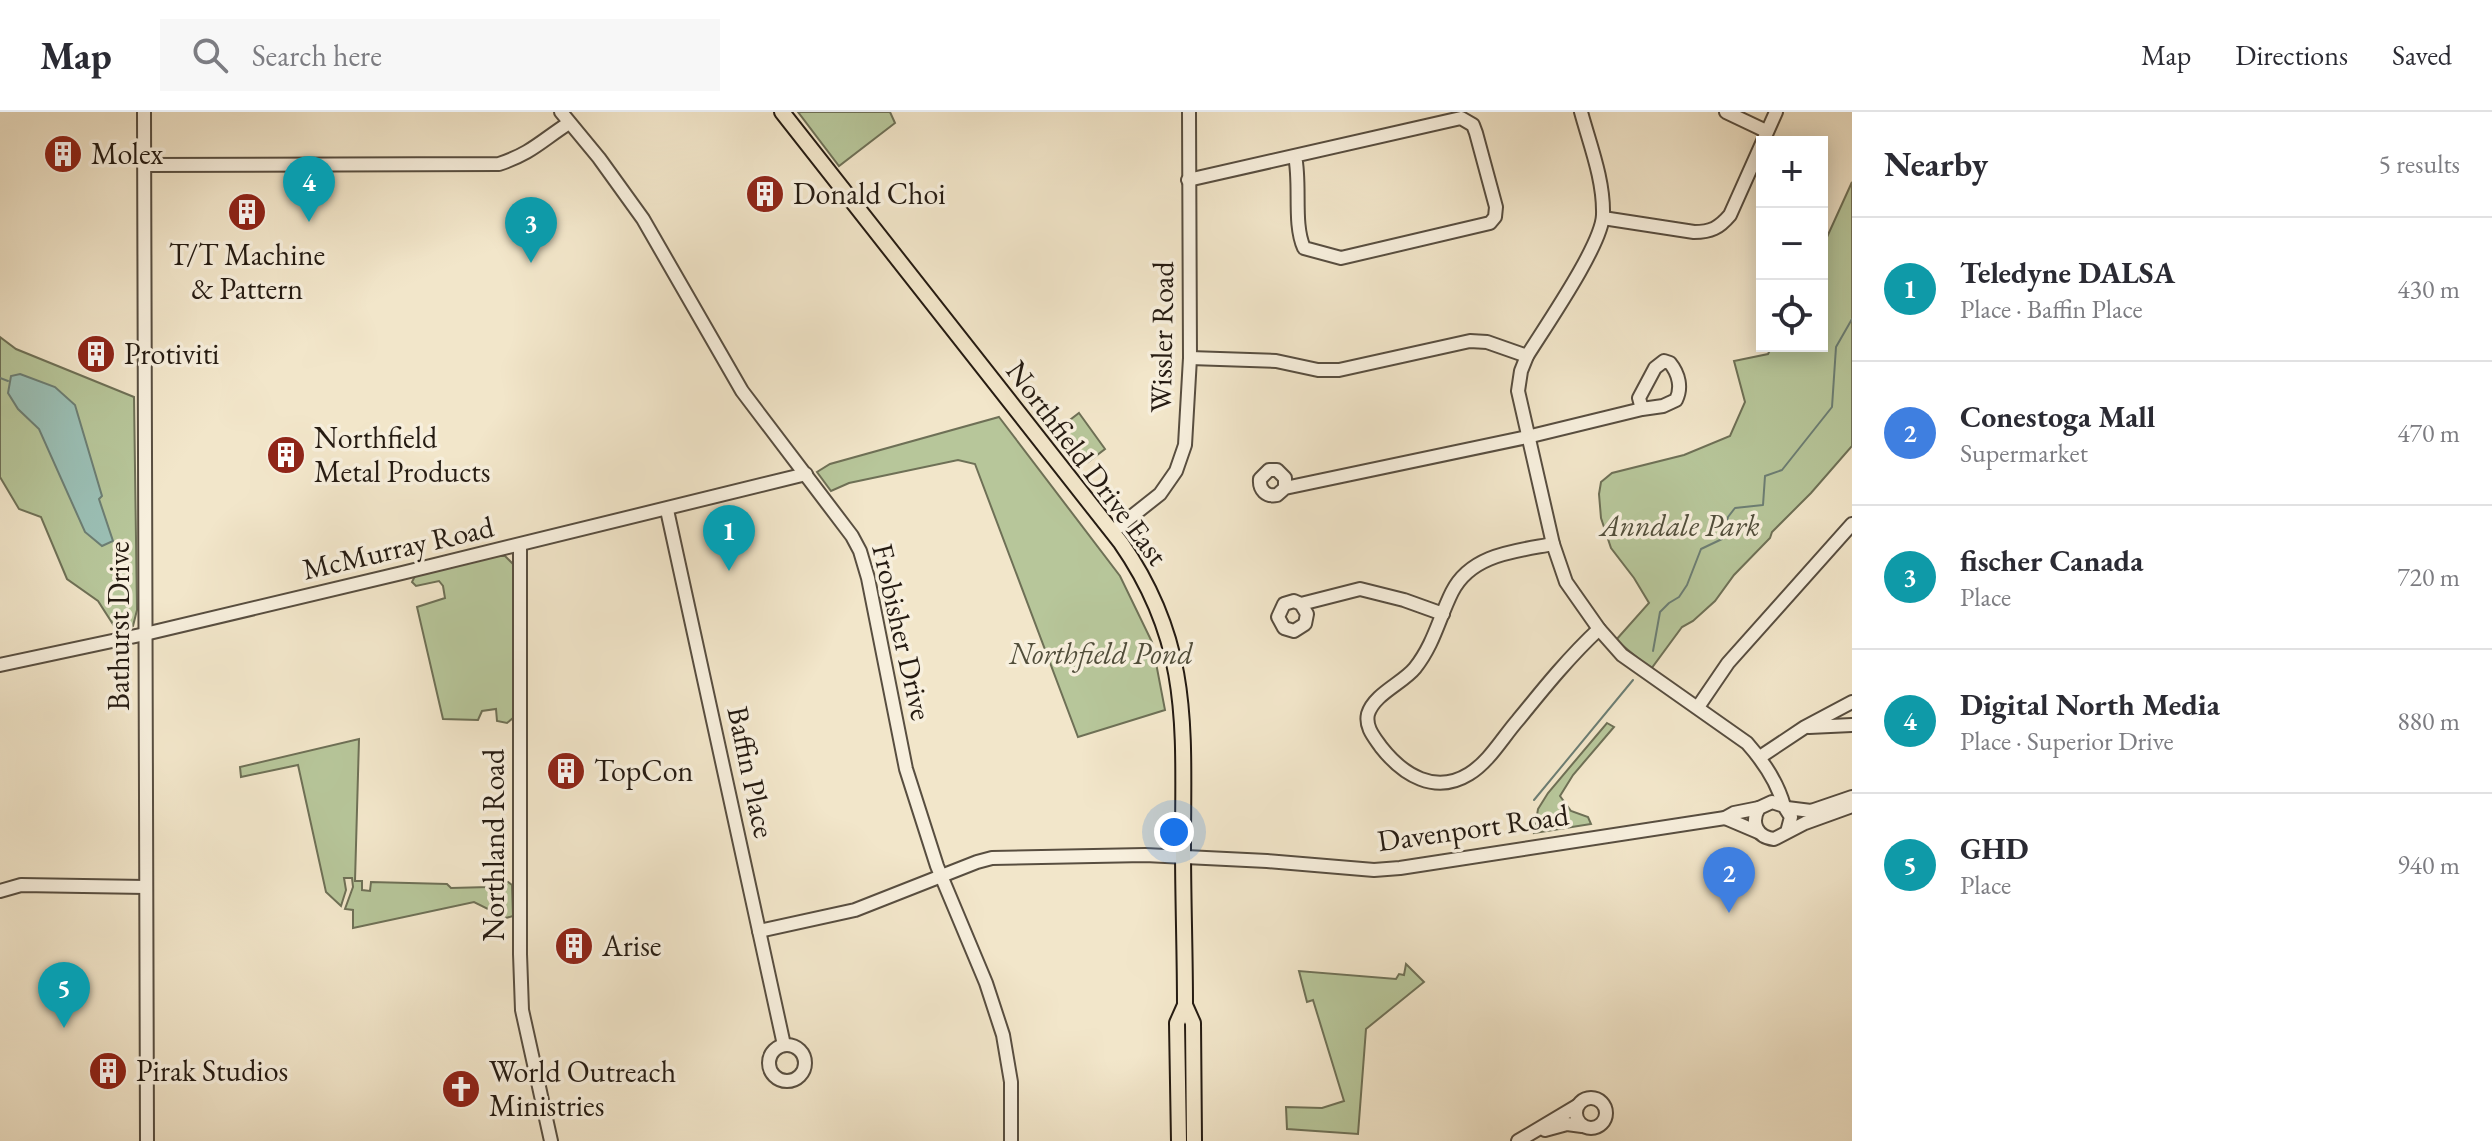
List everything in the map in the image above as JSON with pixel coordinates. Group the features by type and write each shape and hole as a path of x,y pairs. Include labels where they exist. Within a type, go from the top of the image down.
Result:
{"main road":[{"name":"Northfield Drive East","path":"782,112 1112,532 1135,563 1160,613 1174,654 1183,717 1185,1005 1193,1023 1194,1141"},
{"name":"Northfield Drive East","path":"1179,1141 1177,1023 1185,1005"}],"street":[{"name":"Bathurst Drive","path":"144,112 147,1141"},
{"name":"Wissler Road","path":"1112,532 1160,494 1176,471 1187,431 1190,358 1189,112"},
{"path":"1581,112 1601,187 1603,218 1594,246 1527,356 1518,391 1553,544 1566,582 1599,629 1622,655 1747,743 1760,757 1779,788 1791,817 1787,832"},
{"path":"1726,112 1766,131"},
{"path":"1603,218 1694,232 1708,232 1720,227 1730,215 1776,112"},
{"path":"144,165 499,164 538,147 565,117"},
{"name":"Frobisher Drive","path":"565,117 643,219 742,391 851,534 860,551 906,769 942,877 986,983 1003,1035 1011,1082 1011,1141"},
{"path":"1188,180 1461,118 1473,125 1476,133 1496,207 1495,217 1490,223 1341,258 1323,254 1304,248 1301,242 1295,156"},
{"path":"1190,358 1276,361 1318,370 1339,370 1470,341 1487,342 1527,356"},
{"path":"1285,488 1527,437 1642,409"},
{"name":"McMurray Road","path":"0,665 145,634 806,474"},
{"name":"Baffin Place","path":"667,510 784,1045"},
{"path":"1698,707 1728,663 1851,526"},
{"path":"1553,544 1500,555 1481,562 1466,573 1453,589 1434,640 1425,655 1408,677 1378,700 1367,716 1368,726 1385,752 1408,775 1426,782 1446,784 1472,772 1567,659 1599,629"},
{"name":"Northland Road","path":"520,545 522,1010 551,1141"},
{"path":"1301,604 1360,589 1443,614"},
{"path":"1760,757 1805,727 1852,702"},
{"path":"1805,727 1852,725"},
{"path":"1758,832 1755,822 1770,776"},
{"path":"1760,807 1772,802 1811,811 1852,797"},
{"path":"1725,818 1774,839 1852,806"},
{"name":"Davenport Road","path":"759,931 855,910 977,862 1002,857 1183,856 1374,870 1725,818 1760,807"},
{"path":"0,891 21,885 146,887"},
{"path":"1518,1141 1587,1098 1598,1099 1606,1109 1603,1140"},
{"path":"1577,1106 1576,1117 1592,1141"},
{"path":"1534,1133 1567,1124 1596,1128 1604,1121"}],"green space":[{"path":"798,112 890,112 895,123 839,166"},
{"name":"Anndale Park","path":"1852,182 1852,446 1772,532 1715,601 1682,627 1651,669 1616,640 1649,603 1611,548 1601,518 1601,482 1612,473 1684,455 1730,436 1745,402 1734,361 1769,352 1828,352 1828,235"},
{"path":"0,337 16,349 134,397 137,610 133,626 118,632 98,601 67,579 41,517 19,509 0,477"},
{"path":"1079,413 1105,449 1088,462 1062,426"},
{"name":"Northfield Pond","path":"999,417 1120,576 1152,642 1165,710 1078,737 975,464 958,460 849,483 831,491 817,472 830,464"},
{"path":"505,556 514,565 513,718 507,723 497,721 496,709 482,711 478,720 443,719 417,607 445,598 443,586 439,581 416,586 412,582 415,576"},
{"path":"1607,723 1614,727 1573,775 1560,796 1571,811 1588,817 1591,824 1534,833 1538,809 1548,793"},
{"path":"359,739 355,881 362,881 362,890 370,891 371,882 447,884 451,888 489,887 491,880 508,882 512,885 513,916 506,918 474,902 353,928 353,910 345,909 353,887 352,878 344,878 346,890 341,906 326,892 298,765 241,777 240,767"},
{"path":"1406,964 1424,982 1366,1029 1358,1134 1287,1129 1286,1107 1322,1108 1344,1101 1313,1000 1307,1002 1299,971 1396,979 1399,974 1404,975"}],"water":[{"path":"20,374 55,387 75,405 113,541 102,546 85,532 39,429 18,409 8,393 11,376"}],"waterway":[{"path":"1653,651 1660,612 1679,597 1687,585 1701,549 1722,539 1728,517 1735,508 1763,505 1765,476 1782,470 1832,407 1836,347 1852,319"},
{"path":"0,378 8,381"},
{"path":"1534,800 1633,680"}],"place":[{"name":"Molex","path":"63,154"},
{"name":"Donald Choi","path":"765,194"},
{"name":"T/T Machine & Pattern","path":"247,212"},
{"name":"Digital North Media","path":"309,222"},
{"name":"fischer Canada","path":"531,263"},
{"name":"Protiviti","path":"96,354"},
{"name":"Northfield Metal Products","path":"286,455"},
{"name":"Teledyne DALSA","path":"729,571"},
{"name":"TopCon","path":"566,771"},
{"name":"Conestoga Mall","path":"1729,913"},
{"name":"Arise","path":"574,946"},
{"name":"GHD","path":"64,1028"},
{"name":"Pirak Studios","path":"108,1071"},
{"name":"World Outreach Ministries","path":"461,1089"}]}
